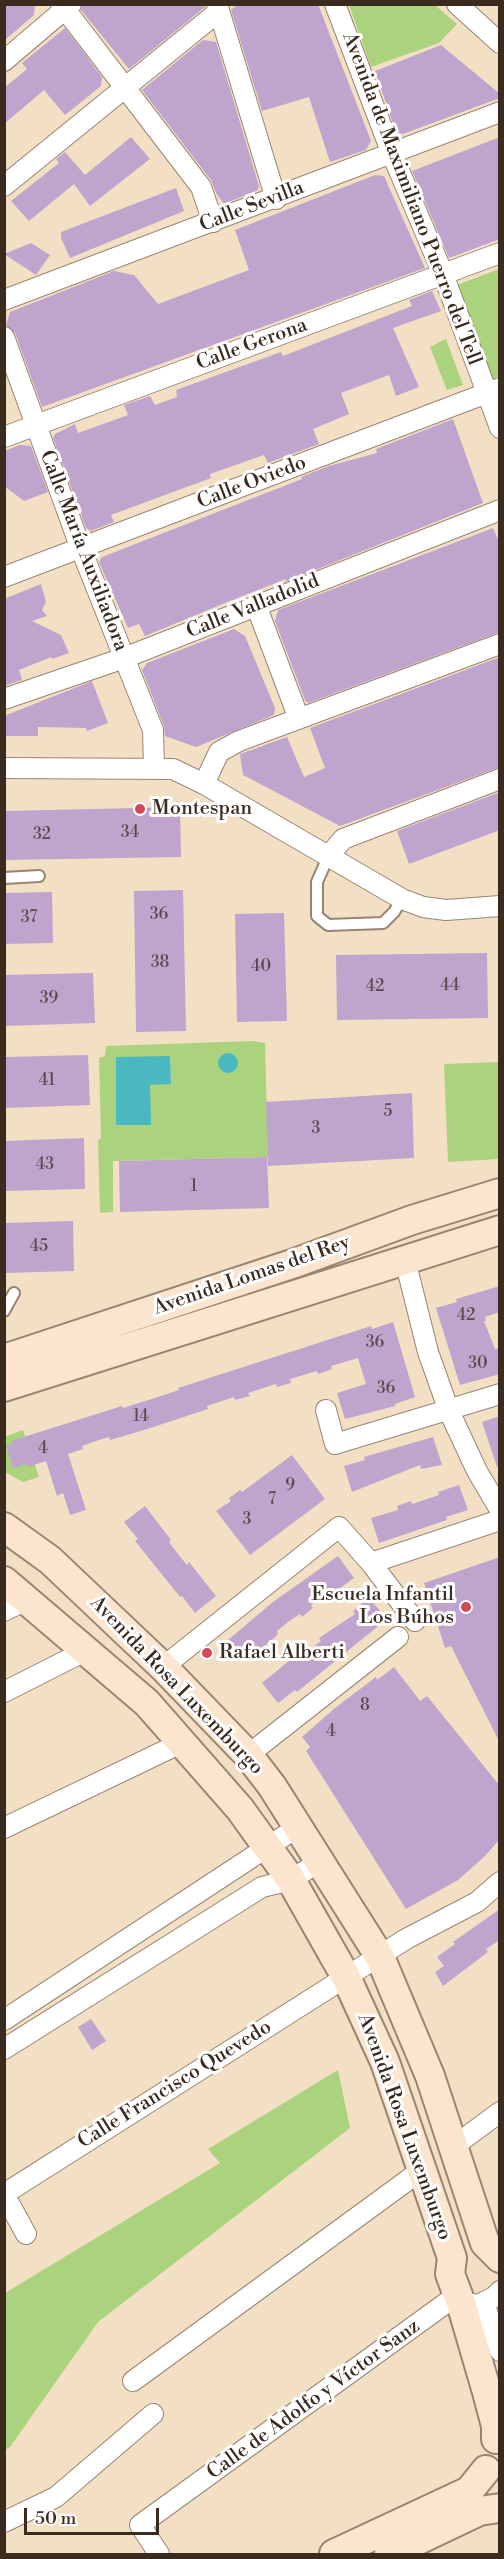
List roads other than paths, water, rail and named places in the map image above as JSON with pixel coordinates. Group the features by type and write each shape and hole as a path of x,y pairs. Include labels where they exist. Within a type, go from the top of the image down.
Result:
{"main road":[{"name":"Avenida Lomas del Rey","path":"4,1359 292,1264 412,1220 500,1193"},
{"name":"Avenida Lomas del Rey","path":"4,1387 500,1230"},
{"name":"Avenida Rosa Luxemburgo","path":"4,1527 50,1560 163,1667 248,1755 272,1786 380,1956 430,2076 494,2250"},
{"name":"Avenida Rosa Luxemburgo","path":"4,1581 16,1605 87,1650 147,1703 183,1742 240,1809 291,1880 346,1977 385,2062 423,2169 452,2258 450,2274 475,2298 498,2438 487,2455 486,2470"},
{"path":"389,2554 478,2511 500,2508 490,2491 486,2470"},
{"path":"334,2554 469,2491 486,2470"}],"street":[{"name":"Avenida de Maximiliano Puerro del Tell","path":"335,4 392,154 493,390 500,428"},
{"path":"457,4 500,43"},
{"path":"4,60 65,6 124,88 201,187 213,222"},
{"path":"4,186 217,8 276,199"},
{"path":"478,23 500,26"},
{"name":"Calle Sevilla","path":"4,300 276,199 500,112"},
{"name":"Calle Gerona","path":"4,437 500,253"},
{"name":"Calle María Auxiliadora","path":"4,337 81,549 153,730 153,767"},
{"name":"Calle Oviedo","path":"4,577 493,390"},
{"name":"Calle Valladolid","path":"4,699 124,658 500,510"},
{"path":"256,605 299,719"},
{"path":"204,784 219,752 239,741 500,644"},
{"path":"4,768 153,767 173,769 204,784 402,899 423,907 446,910 500,906"},
{"path":"328,857 343,839 500,779"},
{"path":"405,1260 428,1352 449,1411 477,1471 500,1510"},
{"path":"326,1410 335,1444 500,1394"},
{"path":"371,1563 500,1520"},
{"path":"163,1667 339,1527 371,1563 415,1621"},
{"path":"248,1755 398,1636"},
{"path":"4,1692 87,1650"},
{"path":"4,1828 183,1742"},
{"path":"4,2020 298,1827"},
{"path":"4,2049 261,1887 291,1880 320,1861"},
{"path":"219,1880 238,1901"},
{"name":"Calle Francisco Quevedo","path":"26,2234 4,2194 406,1939 477,1902 500,1882"},
{"path":"454,2146 500,2112"},
{"path":"133,2381 423,2169"},
{"path":"452,2258 461,2247 473,2242 494,2250"},
{"path":"475,2298 500,2350"},
{"name":"Calle de Adolfo y Víctor Sanz","path":"159,2554 140,2526 475,2298"},
{"path":"4,2522 56,2497 153,2414"}],"lane":[{"path":"328,857 317,882 317,916 328,925 383,923 402,899"},
{"path":"4,878 39,876"},
{"path":"4,1311 14,1293"}],"water":[{"path":"228,1053 235,1056 238,1063 235,1070 228,1073 221,1070 218,1063 221,1056"},
{"path":"170,1056 171,1084 150,1085 151,1125 116,1125 116,1057"}],"place":[{"name":"Montespan","path":"140,809"},
{"name":"Escuela Infantil Los Búhos","path":"466,1607"},
{"name":"Rafael Alberti","path":"207,1653"}]}
